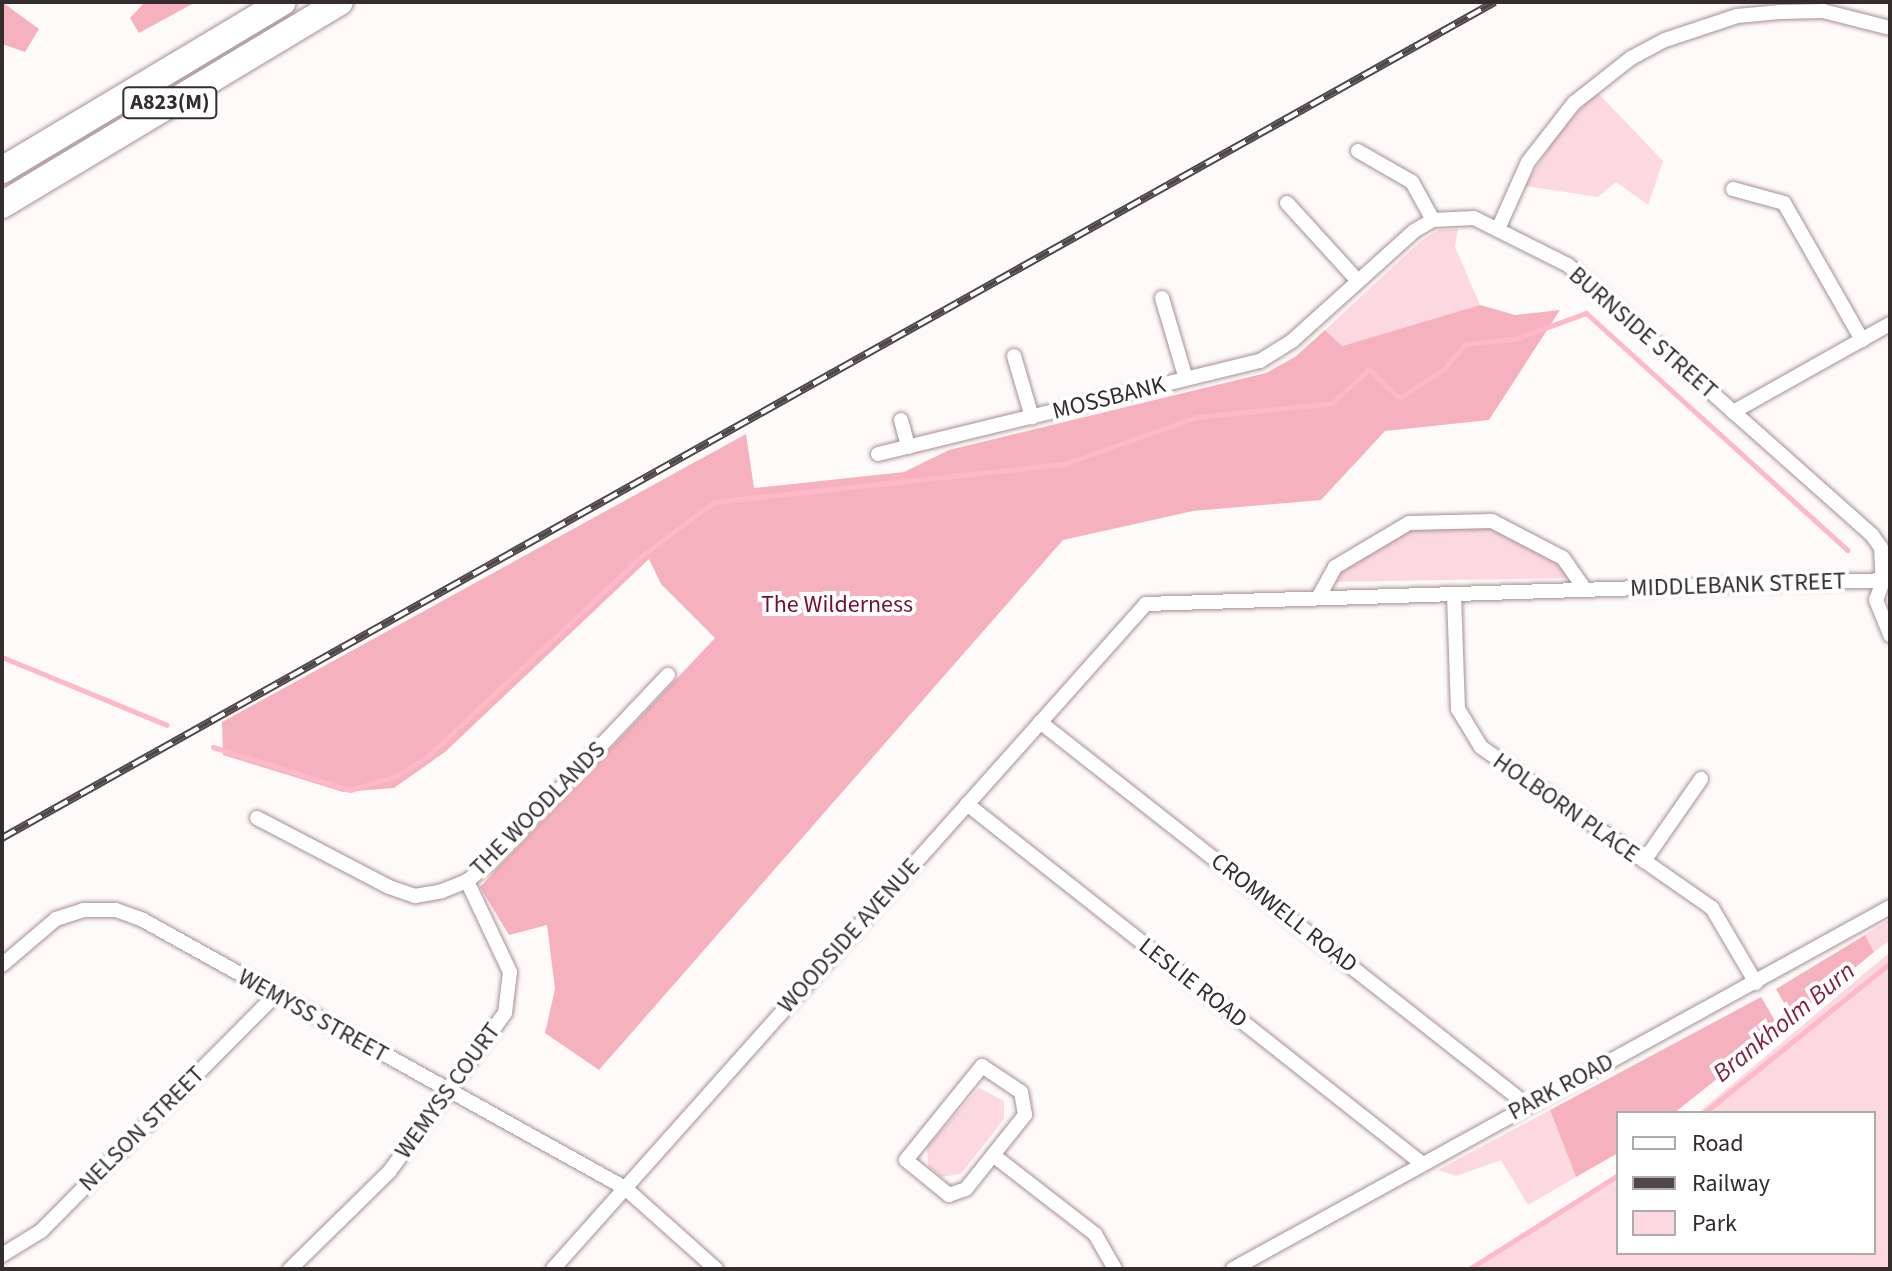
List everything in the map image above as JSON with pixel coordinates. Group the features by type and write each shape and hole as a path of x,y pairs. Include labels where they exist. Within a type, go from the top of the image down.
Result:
{"highway":[{"name":"A823(M)","path":"2,170 283,2"},
{"name":"A823(M)","path":"2,205 340,2"}],"street":[{"path":"1498,229 1528,162 1553,127 1602,78 1665,40 1737,16 1780,12 1823,11 1890,28"},
{"path":"1358,151 1412,182 1433,220"},
{"path":"1733,189 1784,203 1862,340"},
{"path":"1287,203 1358,281"},
{"name":"BURNSIDE STREET","path":"1433,220 1474,218 1568,265 1872,535 1881,548 1886,580 1876,600 1890,635"},
{"name":"MOSSBANK","path":"878,454 1186,379 1277,352 1433,220"},
{"name":"MOSSBANK","path":"1162,298 1186,379"},
{"path":"1733,412 1890,324"},
{"name":"MOSSBANK","path":"1014,356 1032,417"},
{"path":"901,420 908,447"},
{"path":"1318,598 1335,567 1409,523 1492,521 1563,558 1585,590"},
{"name":"MIDDLEBANK STREET","path":"1146,604 1886,580"},
{"name":"HOLBORN PLACE","path":"1454,595 1455,691 1466,727 1501,766 1644,861 1719,916 1756,983"},
{"name":"WOODSIDE AVENUE","path":"553,1269 1146,604"},
{"name":"THE WOODLANDS","path":"257,818 389,887 415,896 467,881 518,836 668,675"},
{"name":"CROMWELL ROAD","path":"1040,722 1527,1105"},
{"path":"1644,861 1701,779"},
{"name":"LESLIE ROAD","path":"967,804 1420,1162"},
{"name":"WEMYSS COURT","path":"290,1269 389,1172 492,1035 512,991 504,952 467,881"},
{"name":"PARK ROAD","path":"1233,1269 1420,1162 1756,983 1890,907"},
{"name":"WEMYSS STREET","path":"2,965 56,919 83,910 116,910 625,1188 716,1269"},
{"name":"NELSON STREET","path":"2,1255 41,1231 275,995"},
{"path":"982,1066 1026,1099 1025,1115 993,1155 966,1189 949,1195 906,1160 982,1066"},
{"path":"993,1155 1095,1234 1115,1269"}],"green space":[{"path":"2,2 39,29 25,52 2,44"},
{"path":"145,2 196,2 139,33 130,18"},
{"path":"1597,92 1663,161 1648,205 1616,182 1598,197 1525,186 1559,132"},
{"path":"1458,229 1455,247 1480,305 1342,346 1325,330 1422,240 1439,230"},
{"name":"The Wilderness","path":"1480,305 1515,315 1560,310 1489,420 1385,431 1321,500 1193,511 1063,540 599,1070 545,1033 555,989 547,925 509,935 480,887 715,638 661,584 649,559 445,752 394,788 343,792 223,755 222,722 746,434 754,488 904,472 949,450 1266,373 1295,357 1325,330 1342,346"},
{"path":"1492,521 1534,540 1576,578 1327,582 1335,567 1409,523"},
{"path":"1890,919 1890,940 1874,952 1865,935"},
{"path":"1865,935 1874,952 1793,1019 1776,989"},
{"path":"1890,952 1890,1269 1474,1269 1616,1174 1616,1255 1876,1255 1876,1111 1700,1111"},
{"path":"1761,997 1780,1029 1677,1111 1616,1111 1616,1154 1576,1177 1550,1110"},
{"path":"979,1088 1004,1101 1004,1119 961,1174 941,1177 928,1166 927,1147"},
{"path":"1550,1110 1576,1177 1528,1205 1501,1160 1456,1176 1438,1170"}],"waterway":[{"path":"213,747 350,790 396,776 428,756 644,554 714,502 1064,464 1197,417 1332,403 1369,369 1399,398 1444,369 1465,344 1515,339 1586,313 1847,550"},
{"path":"2,657 167,725"},
{"name":"Brankholm Burn","path":"1706,1111 1890,963"},
{"name":"Brankholm Burn","path":"1469,1269 1616,1176"}],"railway":[{"path":"2,838 1495,2"}]}
